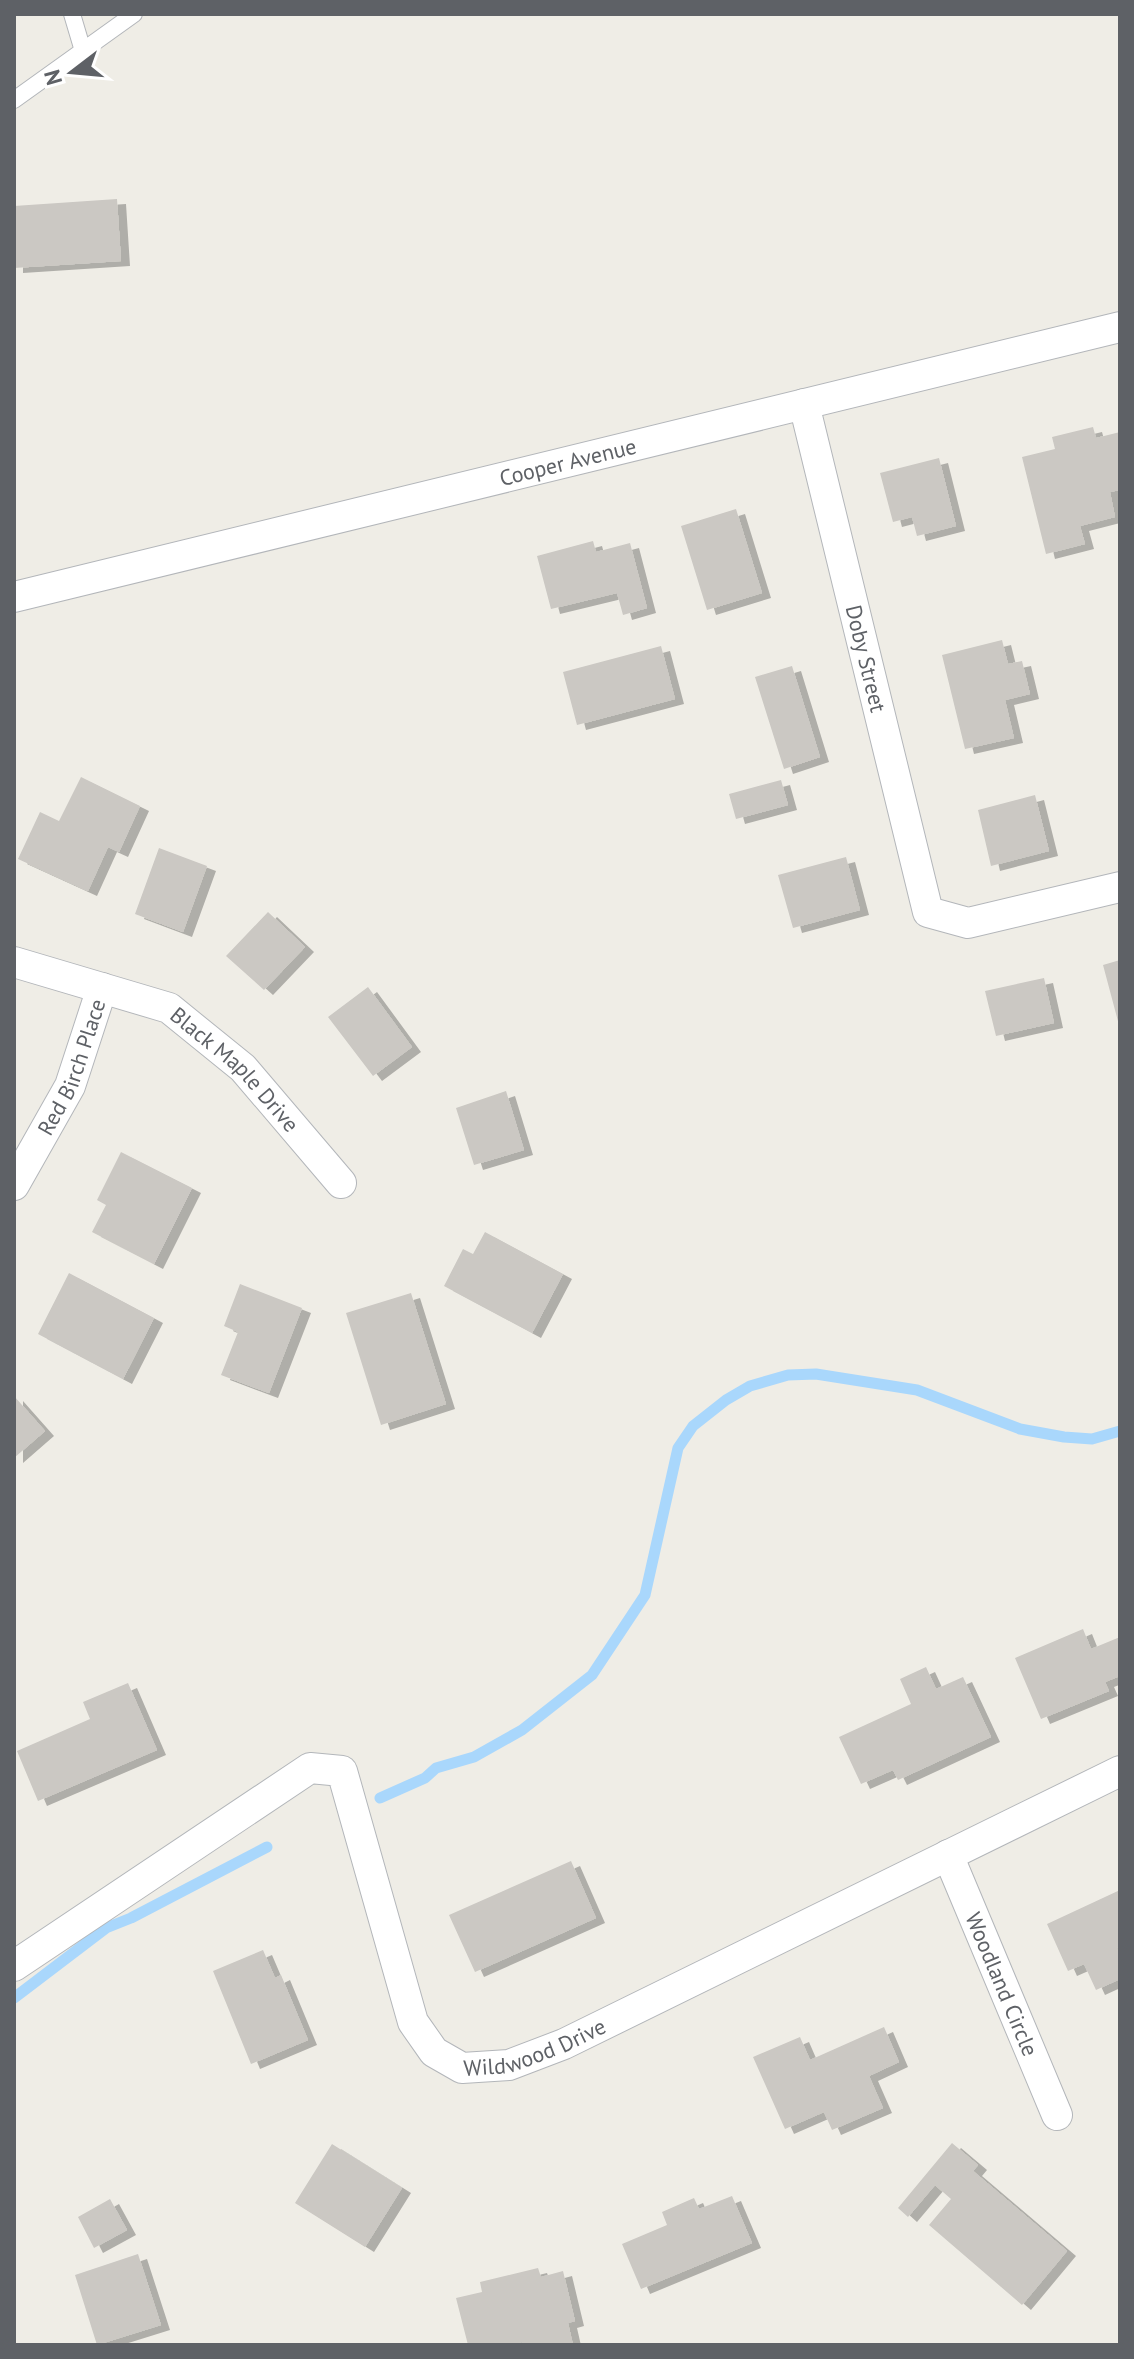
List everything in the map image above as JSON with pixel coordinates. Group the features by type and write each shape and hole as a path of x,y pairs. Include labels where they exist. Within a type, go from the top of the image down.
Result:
{"street":[{"name":"Cooper Avenue","path":"14,597 1120,327"},
{"name":"Doby Street","path":"804,404 928,912 968,923 1120,887"},
{"name":"Black Maple Drive","path":"14,962 169,1008 243,1068 341,1183"},
{"name":"Red Birch Place","path":"14,1185 70,1086 102,988"},
{"name":"Wildwood Drive","path":"14,1966 310,1768 342,1771 413,2022 434,2052 462,2068 509,2065 564,2044 1120,1771"},
{"name":"Woodland Circle","path":"948,1855 1057,2115"}],"lane":[{"path":"72,14 83,51"},
{"path":"14,100 134,14"}],"building":[{"path":"117,199 121,261 14,268 14,206"},
{"path":"1093,427 1096,438 1120,432 1120,490 1110,492 1115,517 1080,526 1085,544 1046,554 1022,457 1055,449 1052,437"},
{"path":"939,458 956,526 917,536 912,517 893,522 880,473"},
{"path":"736,509 762,593 707,610 681,526"},
{"path":"593,541 596,552 630,543 647,608 623,615 617,593 551,609 537,556"},
{"path":"1002,640 1008,664 1022,661 1030,694 1005,700 1014,738 965,749 942,655"},
{"path":"661,646 675,699 577,725 563,672"},
{"path":"792,666 820,757 784,769 755,677"},
{"path":"81,777 140,806 119,852 108,847 88,891 18,859 40,812 59,821"},
{"path":"781,780 788,805 736,819 729,794"},
{"path":"1035,795 1049,851 991,866 978,810"},
{"path":"159,848 207,866 183,932 135,914"},
{"path":"846,857 860,910 793,928 778,875"},
{"path":"268,912 305,947 264,990 226,956"},
{"path":"1120,960 1120,1025 1119,1025 1103,965"},
{"path":"1044,978 1054,1023 996,1036 985,991"},
{"path":"368,987 412,1047 373,1076 328,1017"},
{"path":"506,1091 524,1150 474,1165 456,1108"},
{"path":"121,1152 192,1188 154,1264 92,1232 106,1205 97,1200"},
{"path":"485,1232 563,1274 532,1333 444,1286 463,1249 473,1254"},
{"path":"69,1273 154,1318 123,1379 38,1334"},
{"path":"240,1284 302,1308 269,1393 221,1375 238,1332 224,1326"},
{"path":"411,1293 446,1404 381,1425 346,1313"},
{"path":"14,1396 45,1431 14,1458"},
{"path":"1083,1629 1091,1649 1120,1637 1120,1676 1105,1682 1109,1691 1041,1719 1015,1658"},
{"path":"926,1667 936,1689 963,1677 991,1737 898,1780 893,1770 861,1784 839,1737 911,1704 900,1679"},
{"path":"128,1683 157,1750 38,1801 17,1751 90,1719 83,1702"},
{"path":"571,1861 596,1918 475,1972 449,1915"},
{"path":"1120,1890 1120,1946 1117,1948 1120,1979 1096,1990 1084,1964 1068,1971 1047,1924"},
{"path":"263,1950 275,1978 281,1975 308,2040 251,2064 213,1971"},
{"path":"884,2027 899,2062 869,2076 883,2108 832,2130 824,2112 785,2129 753,2057 800,2037 810,2060"},
{"path":"952,2143 978,2165 973,2171 1067,2251 1022,2305 929,2225 951,2199 935,2185 908,2217 898,2208"},
{"path":"332,2144 402,2188 365,2247 295,2203"},
{"path":"732,2196 752,2243 641,2289 622,2244 667,2225 662,2212 694,2198 699,2209"},
{"path":"110,2199 127,2230 94,2248 78,2217"},
{"path":"138,2254 161,2325 97,2345 75,2275"},
{"path":"538,2268 541,2277 563,2271 575,2321 568,2323 573,2345 523,2345 522,2342 468,2345 456,2298 482,2292 480,2282"}],"waterway":[{"path":"380,1798 425,1778 436,1768 474,1757 522,1730 592,1675 645,1595 678,1448 693,1426 750,1386 788,1375 816,1374 917,1390 1020,1429 1092,1439 1120,1431"},
{"path":"14,1998 106,1928 267,1847"}]}
